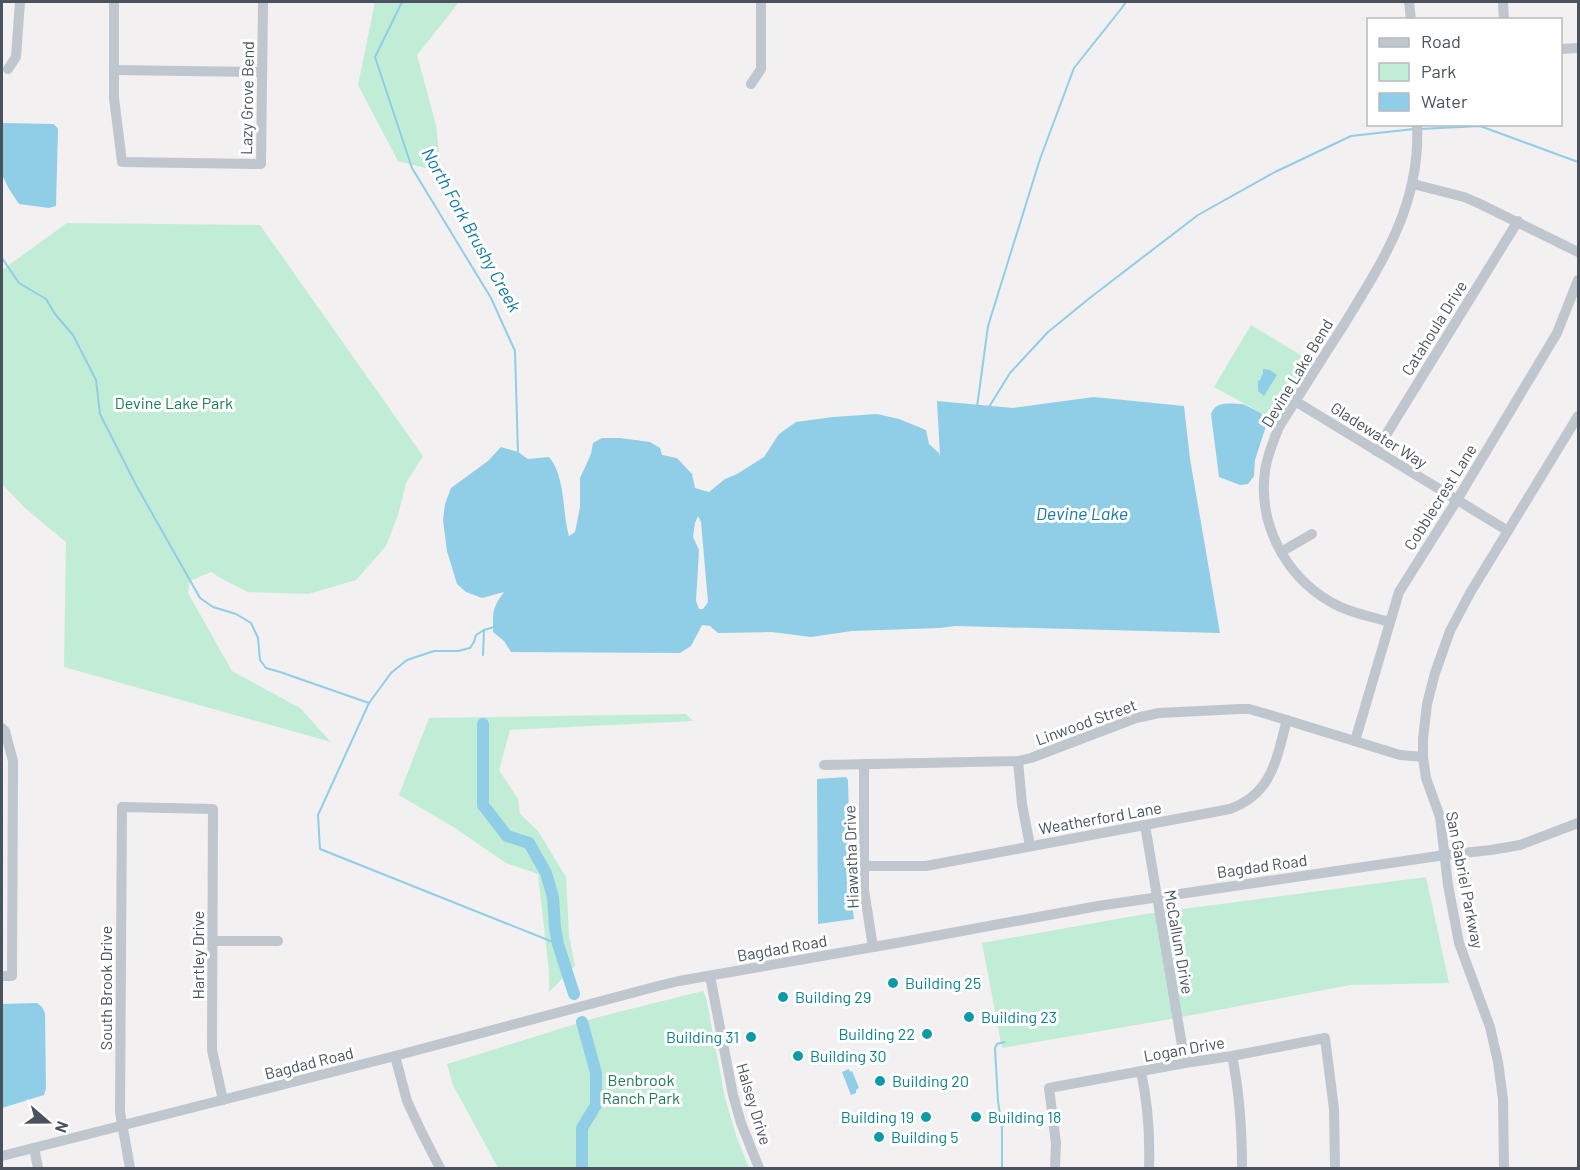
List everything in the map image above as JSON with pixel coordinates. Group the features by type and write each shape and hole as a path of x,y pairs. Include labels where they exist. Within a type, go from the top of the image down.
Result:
{"street":[{"path":"8,69 16,57 20,2"},
{"path":"114,2 114,70 262,72"},
{"name":"Lazy Grove Bend","path":"114,70 114,98 122,162 261,164 263,2"},
{"path":"751,84 761,69 761,2"},
{"path":"1409,2 1411,18"},
{"path":"1503,2 1504,18"},
{"path":"1562,49 1578,48"},
{"name":"Devine Lake Bend","path":"1390,622 1331,602 1305,583 1289,565 1271,532 1264,493 1265,471 1270,449 1280,428 1383,260 1396,233 1413,184 1417,126"},
{"path":"1413,184 1464,197 1518,221 1578,252"},
{"name":"Catahoula Drive","path":"1376,451 1518,221"},
{"name":"Cobblecrest Lane","path":"1355,741 1396,600 1404,583 1557,333 1578,280"},
{"name":"Gladewater Way","path":"1295,401 1508,531"},
{"name":"San Gabriel Parkway","path":"1504,1168 1503,1099 1498,1062 1490,1027 1459,943 1448,885 1440,817 1426,778 1423,739 1427,704 1434,673 1450,631 1470,593 1578,416"},
{"path":"1281,552 1312,534"},
{"name":"Linwood Street","path":"824,765 1018,761 1136,718 1159,713 1249,709 1400,755 1423,757"},
{"name":"Weatherford Lane","path":"864,866 926,866 1230,809 1248,801 1261,789 1272,772 1287,720"},
{"path":"2,728 5,731 13,761 12,976 2,976"},
{"path":"1018,761 1022,804 1030,846"},
{"name":"Hiawatha Drive","path":"864,764 864,890 873,947"},
{"name":"Hartley Drive","path":"122,807 213,809 212,1050 223,1100"},
{"name":"South Brook Drive","path":"122,807 122,1125 130,1168"},
{"name":"Bagdad Road","path":"2,1156 658,986 1156,896 1520,845 1578,823"},
{"name":"McCallum Drive","path":"1145,825 1185,1063"},
{"path":"213,941 278,941"},
{"name":"Halsey Drive","path":"710,976 733,1095 759,1168"},
{"name":"Logan Drive","path":"1055,1168 1056,1143 1049,1088 1325,1038 1334,1109 1335,1168"},
{"path":"395,1056 408,1101 441,1168"},
{"path":"1233,1056 1242,1132 1242,1168"},
{"path":"1141,1072 1150,1140 1149,1168"},
{"path":"34,1148 38,1168"}],"green space":[{"path":"375,2 459,2 417,55 436,125 441,172 398,161 358,85"},
{"name":"Devine Lake Park","path":"67,223 260,225 423,456 406,483 398,515 386,546 356,580 308,594 248,592 211,572 190,581 188,593 232,671 300,708 331,742 64,667 66,542 26,509 2,484 2,270"},
{"path":"1251,325 1314,363 1278,422 1214,387"},
{"path":"686,714 693,721 510,730 499,770 518,799 520,814 538,831 566,877 569,936 575,966 549,992 549,971 538,874 506,863 455,828 399,795 429,718"},
{"path":"1426,877 1449,983 1350,985 1002,1048 982,943 1145,914"},
{"name":"Benbrook Ranch Park","path":"703,991 725,1098 749,1168 498,1168 453,1085 447,1064 595,1018"}],"water":[{"path":"2,123 54,124 58,129 56,206 49,208 19,204 9,189 2,175"},
{"path":"1263,369 1270,370 1277,375 1264,396 1258,391 1258,381"},
{"name":"Devine Lake","path":"1094,397 1184,406 1190,459 1220,633 955,626 852,631 811,637 772,632 718,633 710,626 702,625 691,646 680,653 511,652 504,641 493,632 494,610 504,592 482,598 466,592 457,584 447,551 443,520 445,504 451,488 488,461 501,447 518,452 528,459 549,457 561,485 569,536 575,532 580,507 580,478 591,454 593,443 602,438 650,442 660,448 662,455 677,458 692,474 695,488 709,492 725,479 764,457 779,434 796,422 877,414 899,419 926,430 929,444 939,453 940,457 937,401 1013,408","holes":["698,516 701,522 708,602 703,609 699,609 696,601 699,550 693,537"]},
{"path":"1243,404 1261,413 1267,423 1255,460 1254,476 1248,484 1240,485 1219,477 1211,414 1220,405"},
{"path":"846,777 848,780 851,893 854,919 818,924 817,779"},
{"path":"37,1003 45,1013 46,1089 44,1095 2,1108 2,1004"},
{"path":"849,1069 859,1088 851,1095 842,1072"}],"waterway":[{"name":"North Fork Brushy Creek","path":"402,2 375,57 412,168 491,298 515,351 518,454"},
{"path":"977,407 988,326 1040,159 1074,68 1126,2"},
{"path":"1420,129 1480,126 1578,162"},
{"path":"989,407 1010,373 1048,332 1198,215 1275,172 1351,136 1414,129"},
{"path":"2,258 19,283 46,299 55,314 73,335 96,380 100,414 136,485 200,598 213,607 236,614 251,623 258,638 260,660 266,668 369,703"},
{"name":"North Fork Brushy Creek","path":"483,655 484,630 494,627"},
{"path":"484,630 476,635 470,648 458,651 434,651 407,660 391,673 369,703 318,815 320,849 558,944"},
{"name":"North Fork Brushy Creek","path":"483,724 483,805 507,836 529,843 546,873 553,897 558,944 574,994"},
{"name":"North Fork Brushy Creek","path":"582,1022 596,1073 596,1105 582,1128 582,1168"},
{"path":"1002,1168 1002,1129 995,1048 997,1044 1004,1042"}],"place":[{"name":"Building 25","path":"893,983"},
{"name":"Building 29","path":"783,997"},
{"name":"Building 23","path":"969,1017"},
{"name":"Building 22","path":"927,1034"},
{"name":"Building 31","path":"751,1037"},
{"name":"Building 30","path":"798,1056"},
{"name":"Building 20","path":"880,1081"},
{"name":"Building 19","path":"926,1117"},
{"name":"Building 18","path":"976,1117"},
{"name":"Building 5","path":"879,1137"}]}
